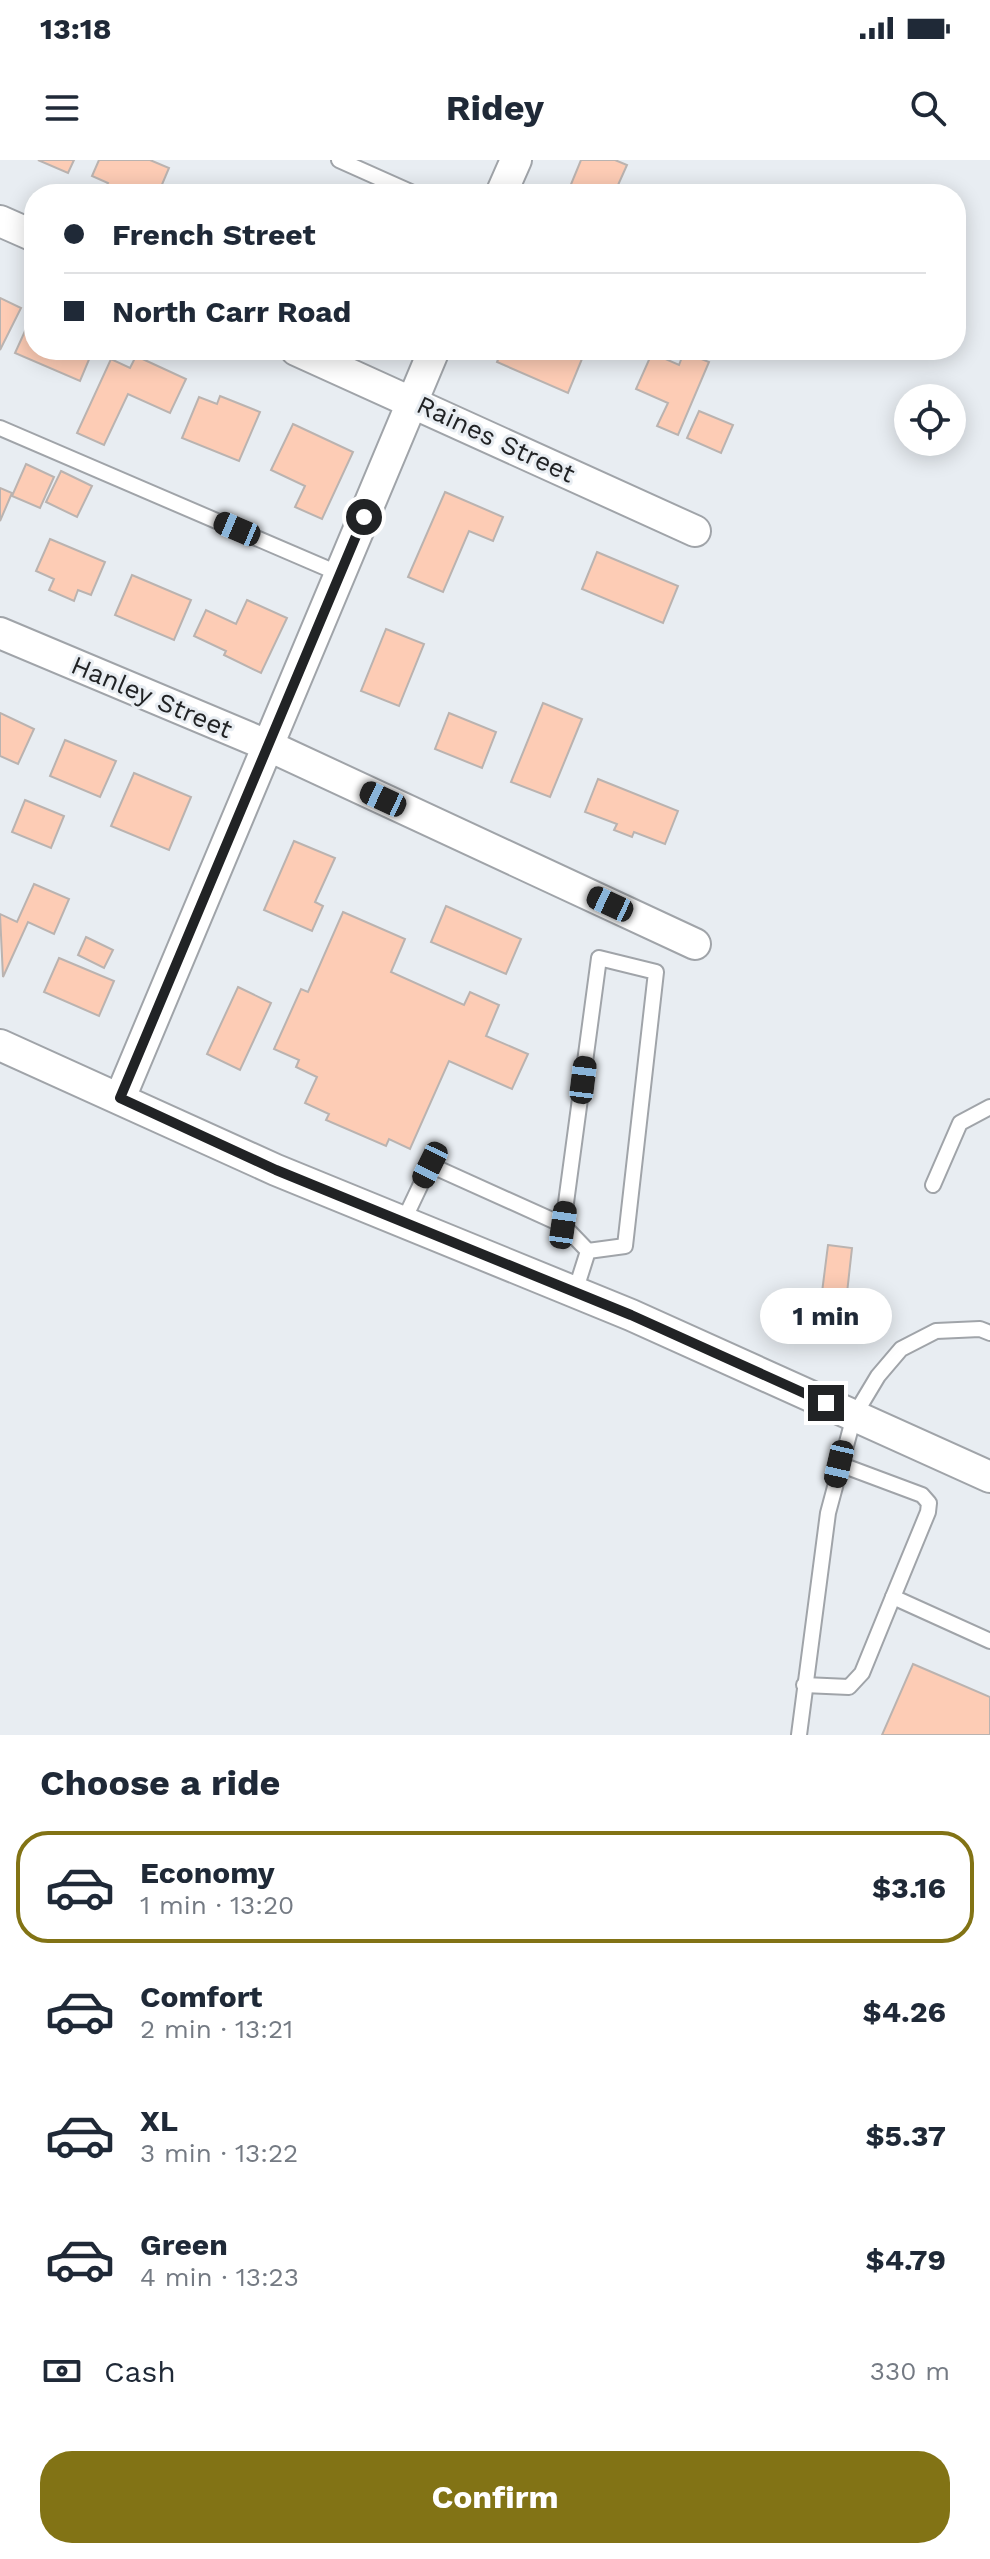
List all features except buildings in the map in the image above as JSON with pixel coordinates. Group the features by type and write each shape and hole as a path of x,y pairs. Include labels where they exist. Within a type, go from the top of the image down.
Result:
{"street":[{"path":"505,184 516,160"},
{"path":"0,221 24,232"},
{"name":"Raines Street","path":"319,360 695,531"},
{"path":"120,1098 430,360"},
{"name":"Hanley Street","path":"0,633 269,746 695,944"},
{"path":"0,1045 276,1170 575,1292 990,1477"}],"lane":[{"path":"339,160 393,184"},
{"path":"0,428 340,574"},
{"path":"563,1225 599,958 656,972 625,1246 588,1251"},
{"path":"933,1185 960,1123 990,1107"},
{"path":"403,1222 430,1165 563,1225 588,1251"},
{"path":"575,1292 588,1251"},
{"path":"799,1735 828,1513 854,1416 878,1376 901,1349 936,1331 980,1329 990,1333"},
{"path":"804,1685 849,1687 862,1673 929,1503 922,1495 839,1464"},
{"path":"893,1597 990,1641"}],"route":[{"path":"364,517 120,1098 276,1170 631,1315 826,1403"}]}
